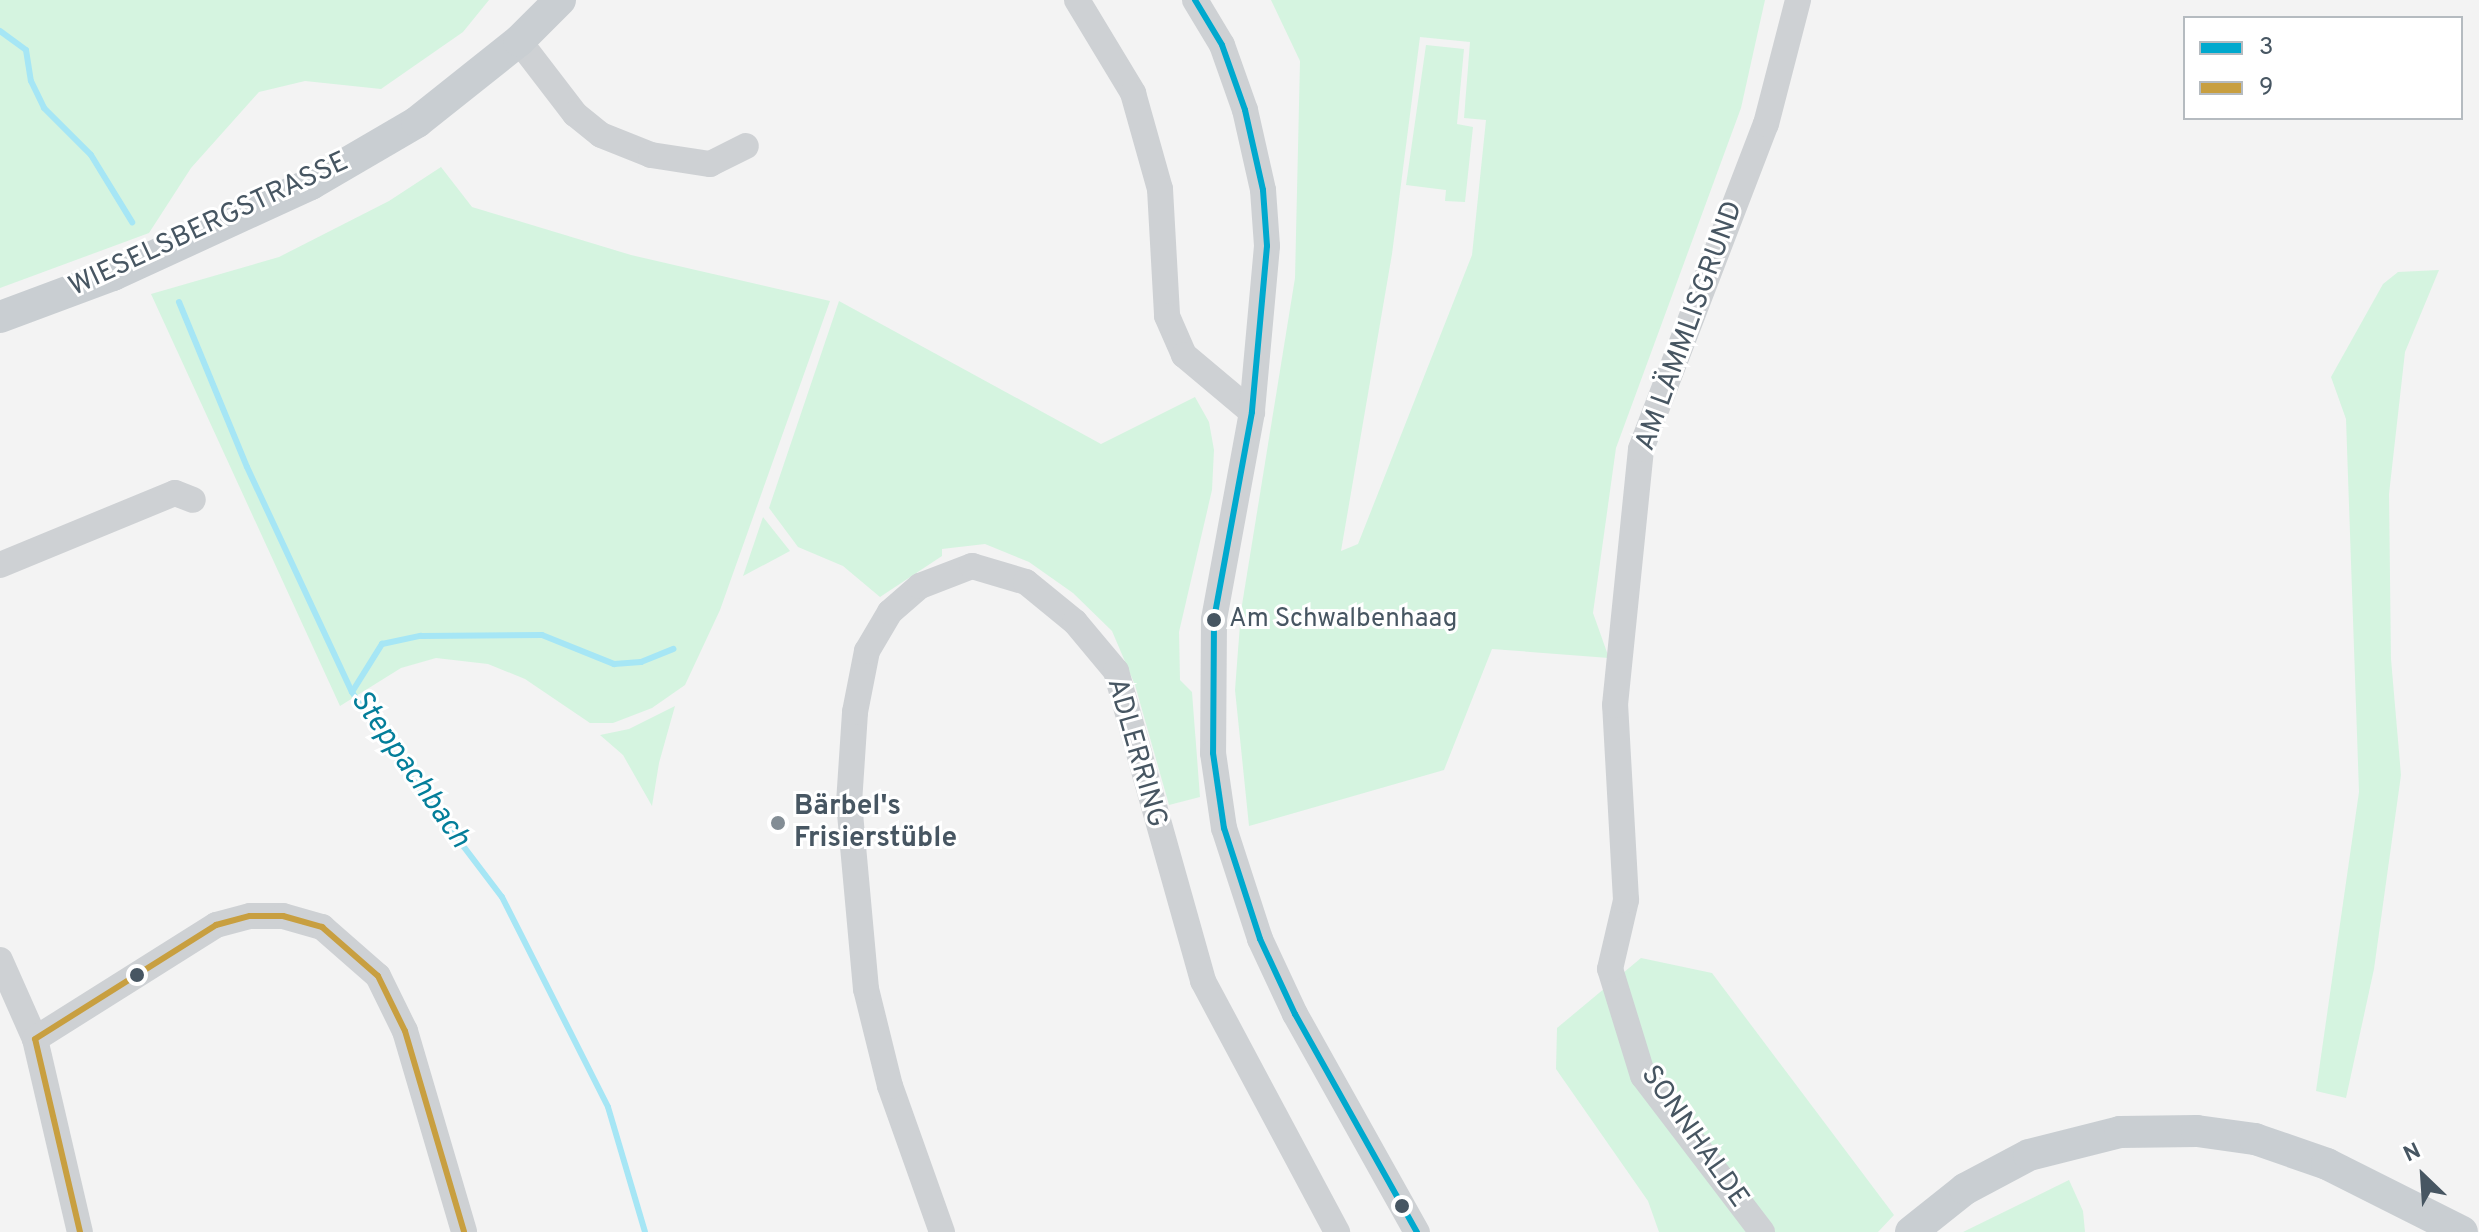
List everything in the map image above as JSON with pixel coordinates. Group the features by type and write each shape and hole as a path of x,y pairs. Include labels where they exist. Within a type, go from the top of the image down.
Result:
{"main road":[{"name":"WIESELSBERGSTRASSE","path":"0,317 113,275 311,184 417,122 519,41 560,0"},
{"path":"1911,1232 1965,1189 2029,1155 2120,1132 2197,1131 2255,1139 2327,1164 2462,1232"}],"street":[{"path":"1077,0 1133,93 1160,189 1167,316 1184,355 1252,412"},
{"path":"1195,0 1222,45 1240,97 1263,190 1265,304 1252,412 1214,620 1213,753 1224,828 1260,939 1295,1014 1417,1232"},
{"name":"AM LÄMMLISGRUND","path":"1626,900 1615,705 1641,449 1766,124 1798,0"},
{"path":"519,41 575,114 601,135 651,155 710,164 746,146"},
{"path":"0,565 175,493 193,500"},
{"name":"ADLERRING","path":"942,1232 890,1086 866,989 849,803 855,712 867,651 890,612 920,586 972,566 1026,582 1075,622 1116,671 1203,981 1337,1232"},
{"name":"SONNHALDE","path":"1626,900 1610,969 1643,1076 1762,1232"},
{"path":"35,1039 216,925 250,916 283,916 322,927 378,976 405,1031 464,1232"},
{"path":"0,960 35,1039 80,1232"}],"green space":[{"path":"0,0 489,0 463,32 381,89 305,81 259,92 191,168 149,233 0,288"},
{"path":"1271,0 1765,0 1741,108 1616,448 1593,613 1609,658 1492,649 1444,770 1249,826 1235,690 1241,611 1295,278 1300,61","holes":["1420,37 1470,42 1464,118 1486,120 1472,255 1358,544 1341,551 1392,254"]},
{"path":"1426,45 1464,49 1457,124 1473,127 1465,202 1445,201 1446,190 1406,185"},
{"path":"441,167 472,207 631,255 830,301 720,610 685,685 652,708 613,723 590,723 525,679 488,664 436,658 401,668 340,706 151,294 279,257 389,201"},
{"path":"2439,270 2405,352 2389,494 2391,659 2401,775 2374,969 2346,1098 2316,1091 2359,792 2346,419 2331,377 2383,284 2398,272"},
{"path":"839,301 1101,444 1195,397 1209,422 1214,450 1212,490 1179,632 1180,680 1192,692 1200,797 1169,805 1135,685 1112,631 1073,593 1029,562 985,544 942,549 942,556 880,597 843,566 798,547 769,508"},
{"path":"763,517 790,551 743,576"},
{"path":"675,706 659,763 652,806 623,755 600,735 629,729"},
{"path":"1641,958 1712,973 1894,1215 1878,1232 1659,1232 1648,1201 1556,1069 1557,1028"},
{"path":"2069,1180 2083,1211 2085,1232 1963,1232"}],"waterway":[{"name":"Steppachbach","path":"0,31 26,50 31,81 44,108 91,155 132,222"},
{"name":"Steppachbach","path":"179,302 247,467 352,692 382,739 502,897 608,1107 645,1232"},
{"path":"352,692 382,644 421,636 542,635 614,664 641,662 673,649"}],"transit line":[{"name":"3","path":"1195,0 1222,45 1245,110 1263,190 1267,246 1252,412 1214,620 1213,753 1224,828 1260,939 1295,1014 1417,1232"},
{"name":"9","path":"80,1232 35,1039 216,925 250,916 283,916 322,927 378,976 405,1031 464,1232"}],"place":[{"name":"Am Schwalbenhaag","path":"1214,620"},
{"name":"Bärbel's Frisierstüble","path":"778,823"}]}
